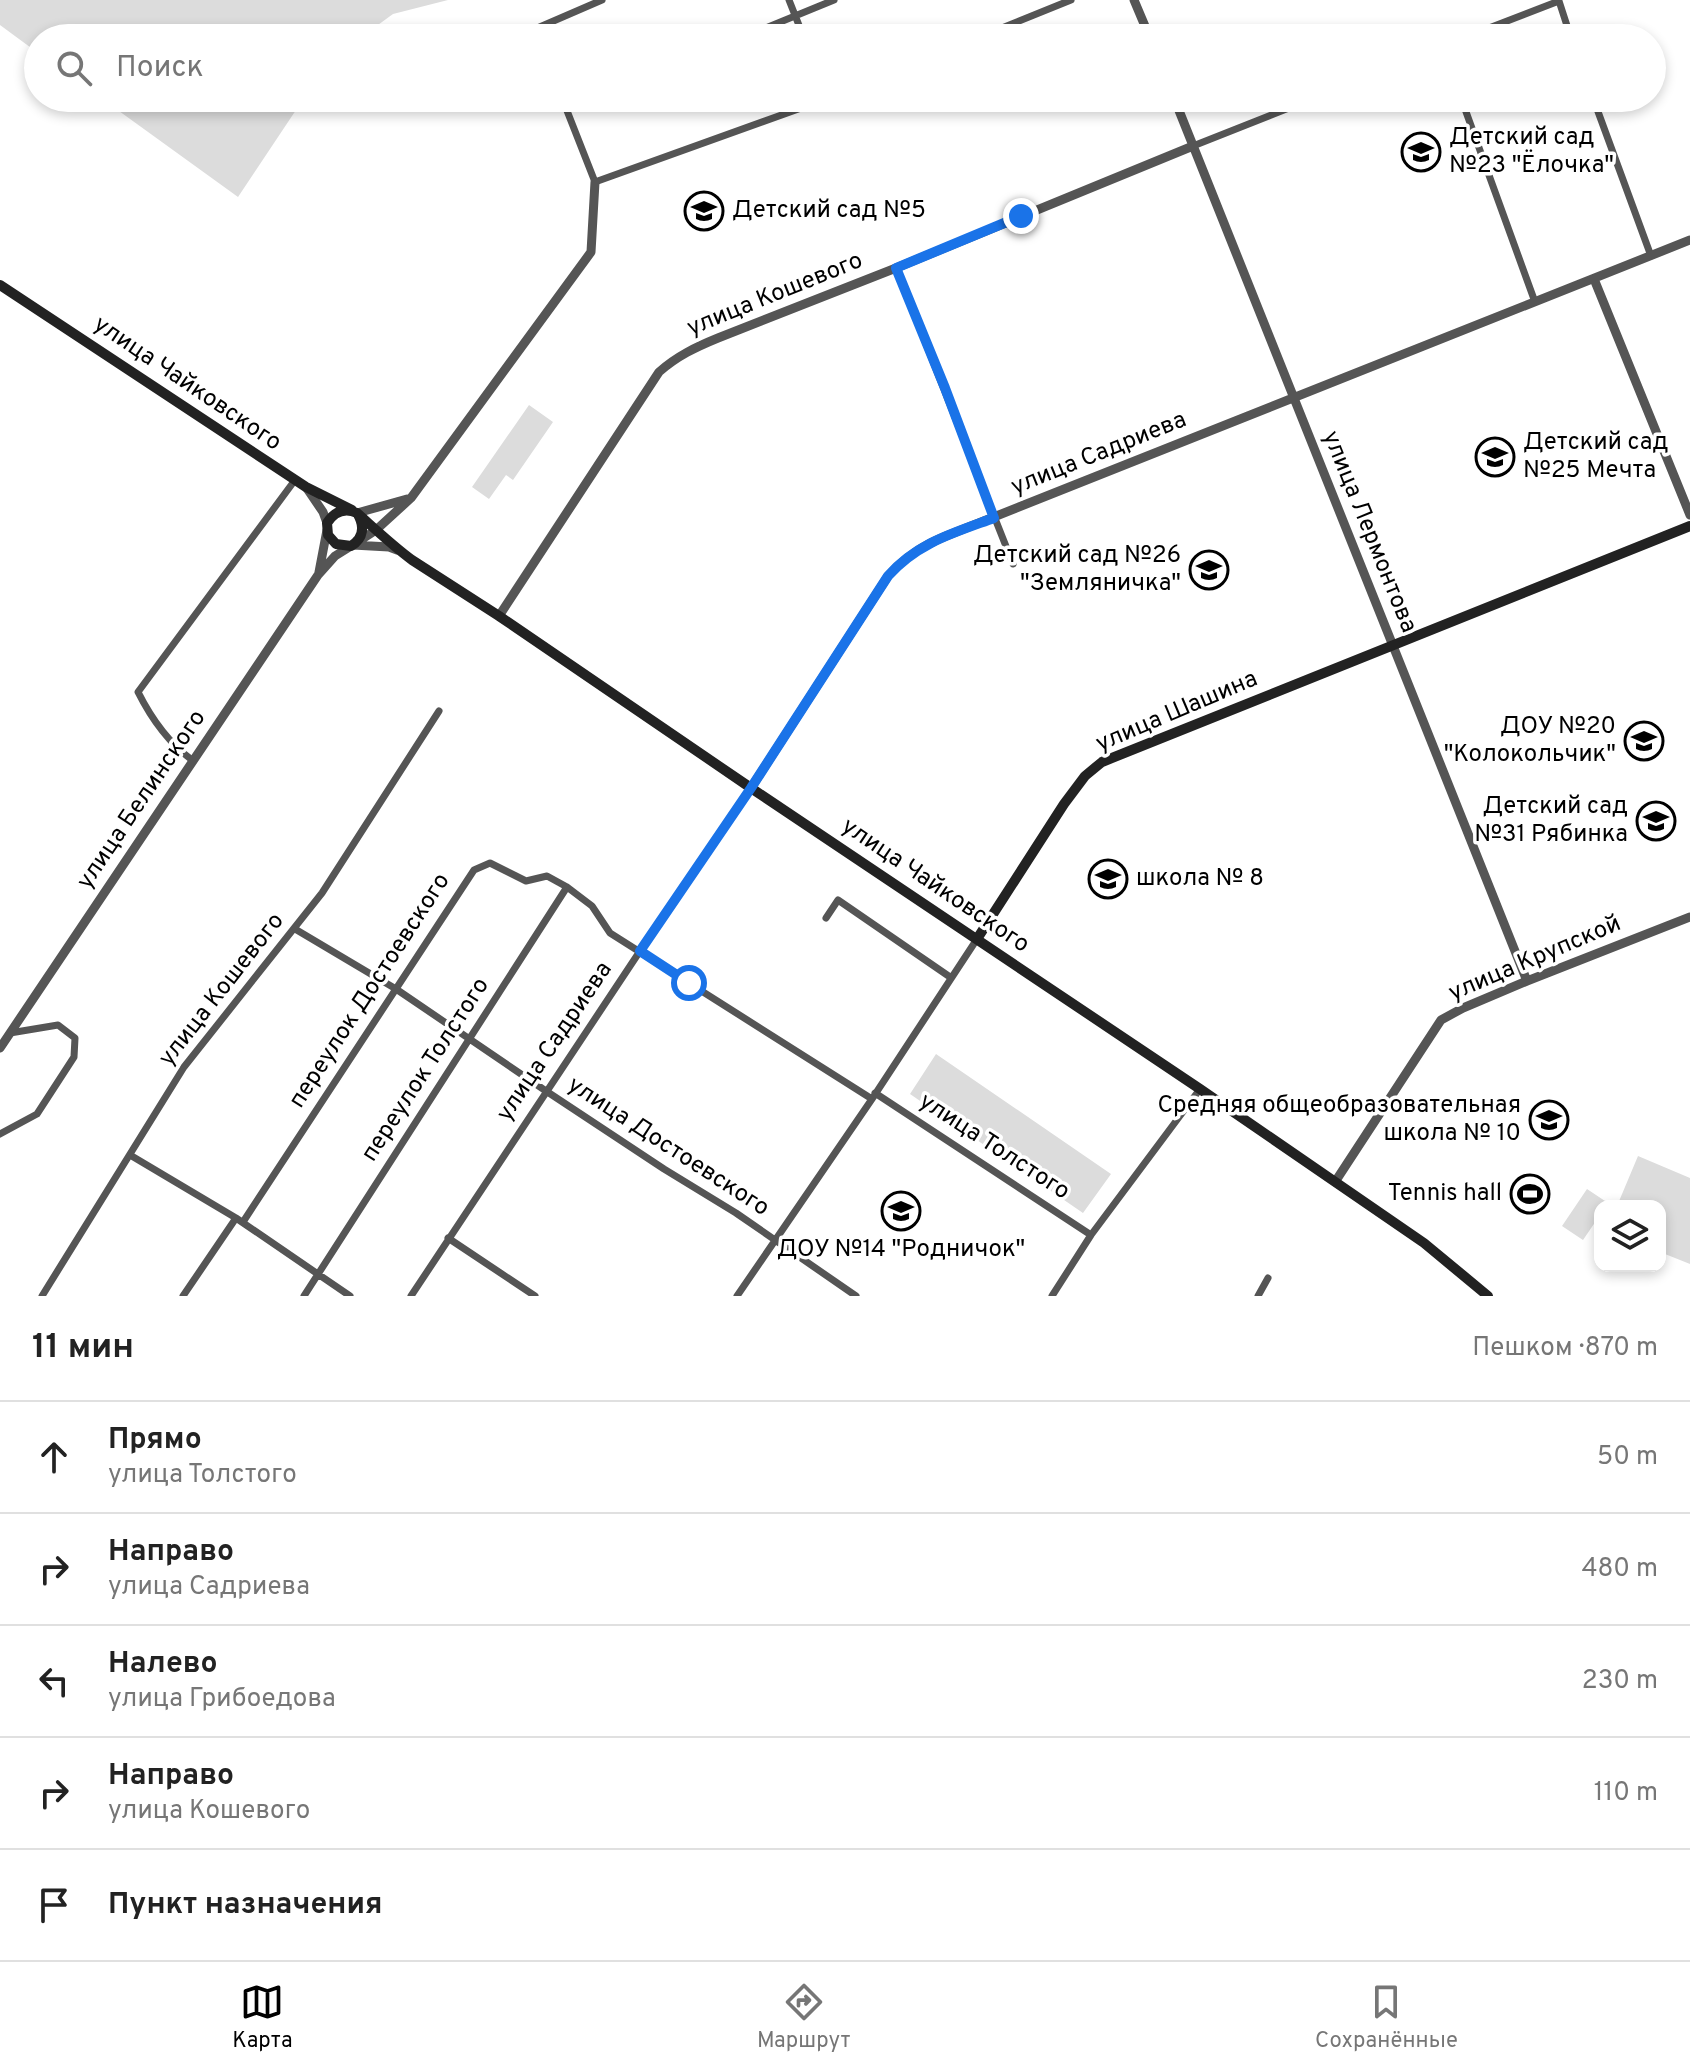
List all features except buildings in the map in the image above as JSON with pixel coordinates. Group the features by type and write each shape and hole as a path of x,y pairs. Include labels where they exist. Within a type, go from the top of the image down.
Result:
{"main road":[{"name":"улица Чайковского","path":"0,285 295,480 355,512 399,550 1424,1243 1488,1296"},
{"path":"340,511 355,512 362,525 361,536 352,546 336,544 331,540 327,527 340,511"},
{"name":"улица Шашина","path":"977,939 1064,804 1085,776 1102,762 1690,526"}],"street":[{"path":"547,24 602,0"},
{"path":"789,0 798,24"},
{"path":"775,24 834,0"},
{"path":"1012,24 1071,0"},
{"path":"1134,0 1144,24"},
{"path":"1499,24 1559,1 1566,24"},
{"path":"318,575 335,556 376,530 411,498 591,252 595,182 567,112"},
{"path":"595,182 789,112"},
{"name":"улица Лермонтова","path":"1180,112 1527,981"},
{"name":"улица Кошевого","path":"499,616 659,372 672,360 689,350 1279,112"},
{"path":"1466,112 1535,302"},
{"path":"1598,112 1651,256"},
{"name":"улица Садриева","path":"411,1296 751,788 888,576 901,561 927,544 1690,240"},
{"path":"896,268 1013,564"},
{"path":"1594,279 1690,515"},
{"path":"192,760 180,751 148,713 138,692 295,480"},
{"path":"306,487 323,512 327,527 318,575"},
{"path":"355,512 411,498"},
{"path":"352,546 399,550"},
{"name":"улица Белинского","path":"0,1048 318,575"},
{"name":"улица Кошевого","path":"42,1296 184,1067 322,893 439,711"},
{"name":"переулок Достоевского","path":"183,1296 239,1220 474,870 490,863 526,881 547,876 567,887"},
{"path":"567,887 592,906 610,933 640,951"},
{"name":"переулок Толстого","path":"304,1296 567,887"},
{"path":"826,918 838,900 950,977"},
{"name":"улица Крупской","path":"1335,1182 1441,1020 1527,981 1690,917"},
{"name":"улица Достоевского","path":"295,929 396,989 664,1169 736,1213 856,1296"},
{"name":"улица Шашина","path":"737,1296 977,939"},
{"name":"улица Толстого","path":"640,951 1091,1235"},
{"path":"0,1134 37,1114 74,1057 75,1038 58,1025 10,1033"},
{"path":"1052,1296 1091,1235 1200,1089"},
{"path":"130,1155 239,1220 350,1296"},
{"path":"448,1238 535,1296"},
{"path":"1258,1296 1268,1278"}],"shaded area":[{"path":"0,0 448,0 393,14 379,24 24,24 24,43 0,25"},
{"path":"120,112 295,112 238,197"},
{"path":"529,405 553,422 513,480 506,475 489,499 472,487"},
{"path":"936,1054 1111,1174 1083,1213 910,1094"},
{"path":"1638,1156 1690,1178 1690,1264 1666,1254 1666,1200 1620,1200"},
{"path":"1587,1189 1604,1200 1594,1200 1594,1224 1583,1240 1562,1226"}],"place":[{"name":"Детский сад №23 \"Ёлочка\"","path":"1421,152"},
{"name":"Детский сад №5","path":"704,211"},
{"name":"Детский сад №25 Мечта","path":"1495,457"},
{"name":"Детский сад №26 \"Земляничка\"","path":"1209,570"},
{"name":"ДОУ №20 \"Колокольчик\"","path":"1644,741"},
{"name":"Детский сад №31 Рябинка","path":"1656,821"},
{"name":"школа № 8","path":"1108,879"},
{"name":"Средняя общеобразовательная школа № 10","path":"1549,1120"},
{"name":"Tennis hall","path":"1530,1194"},
{"name":"ДОУ №14 \"Родничок\"","path":"901,1211"}],"route":[{"path":"689,983 640,951 751,788 888,576 916,550 994,518 896,268 1021,216"}]}
